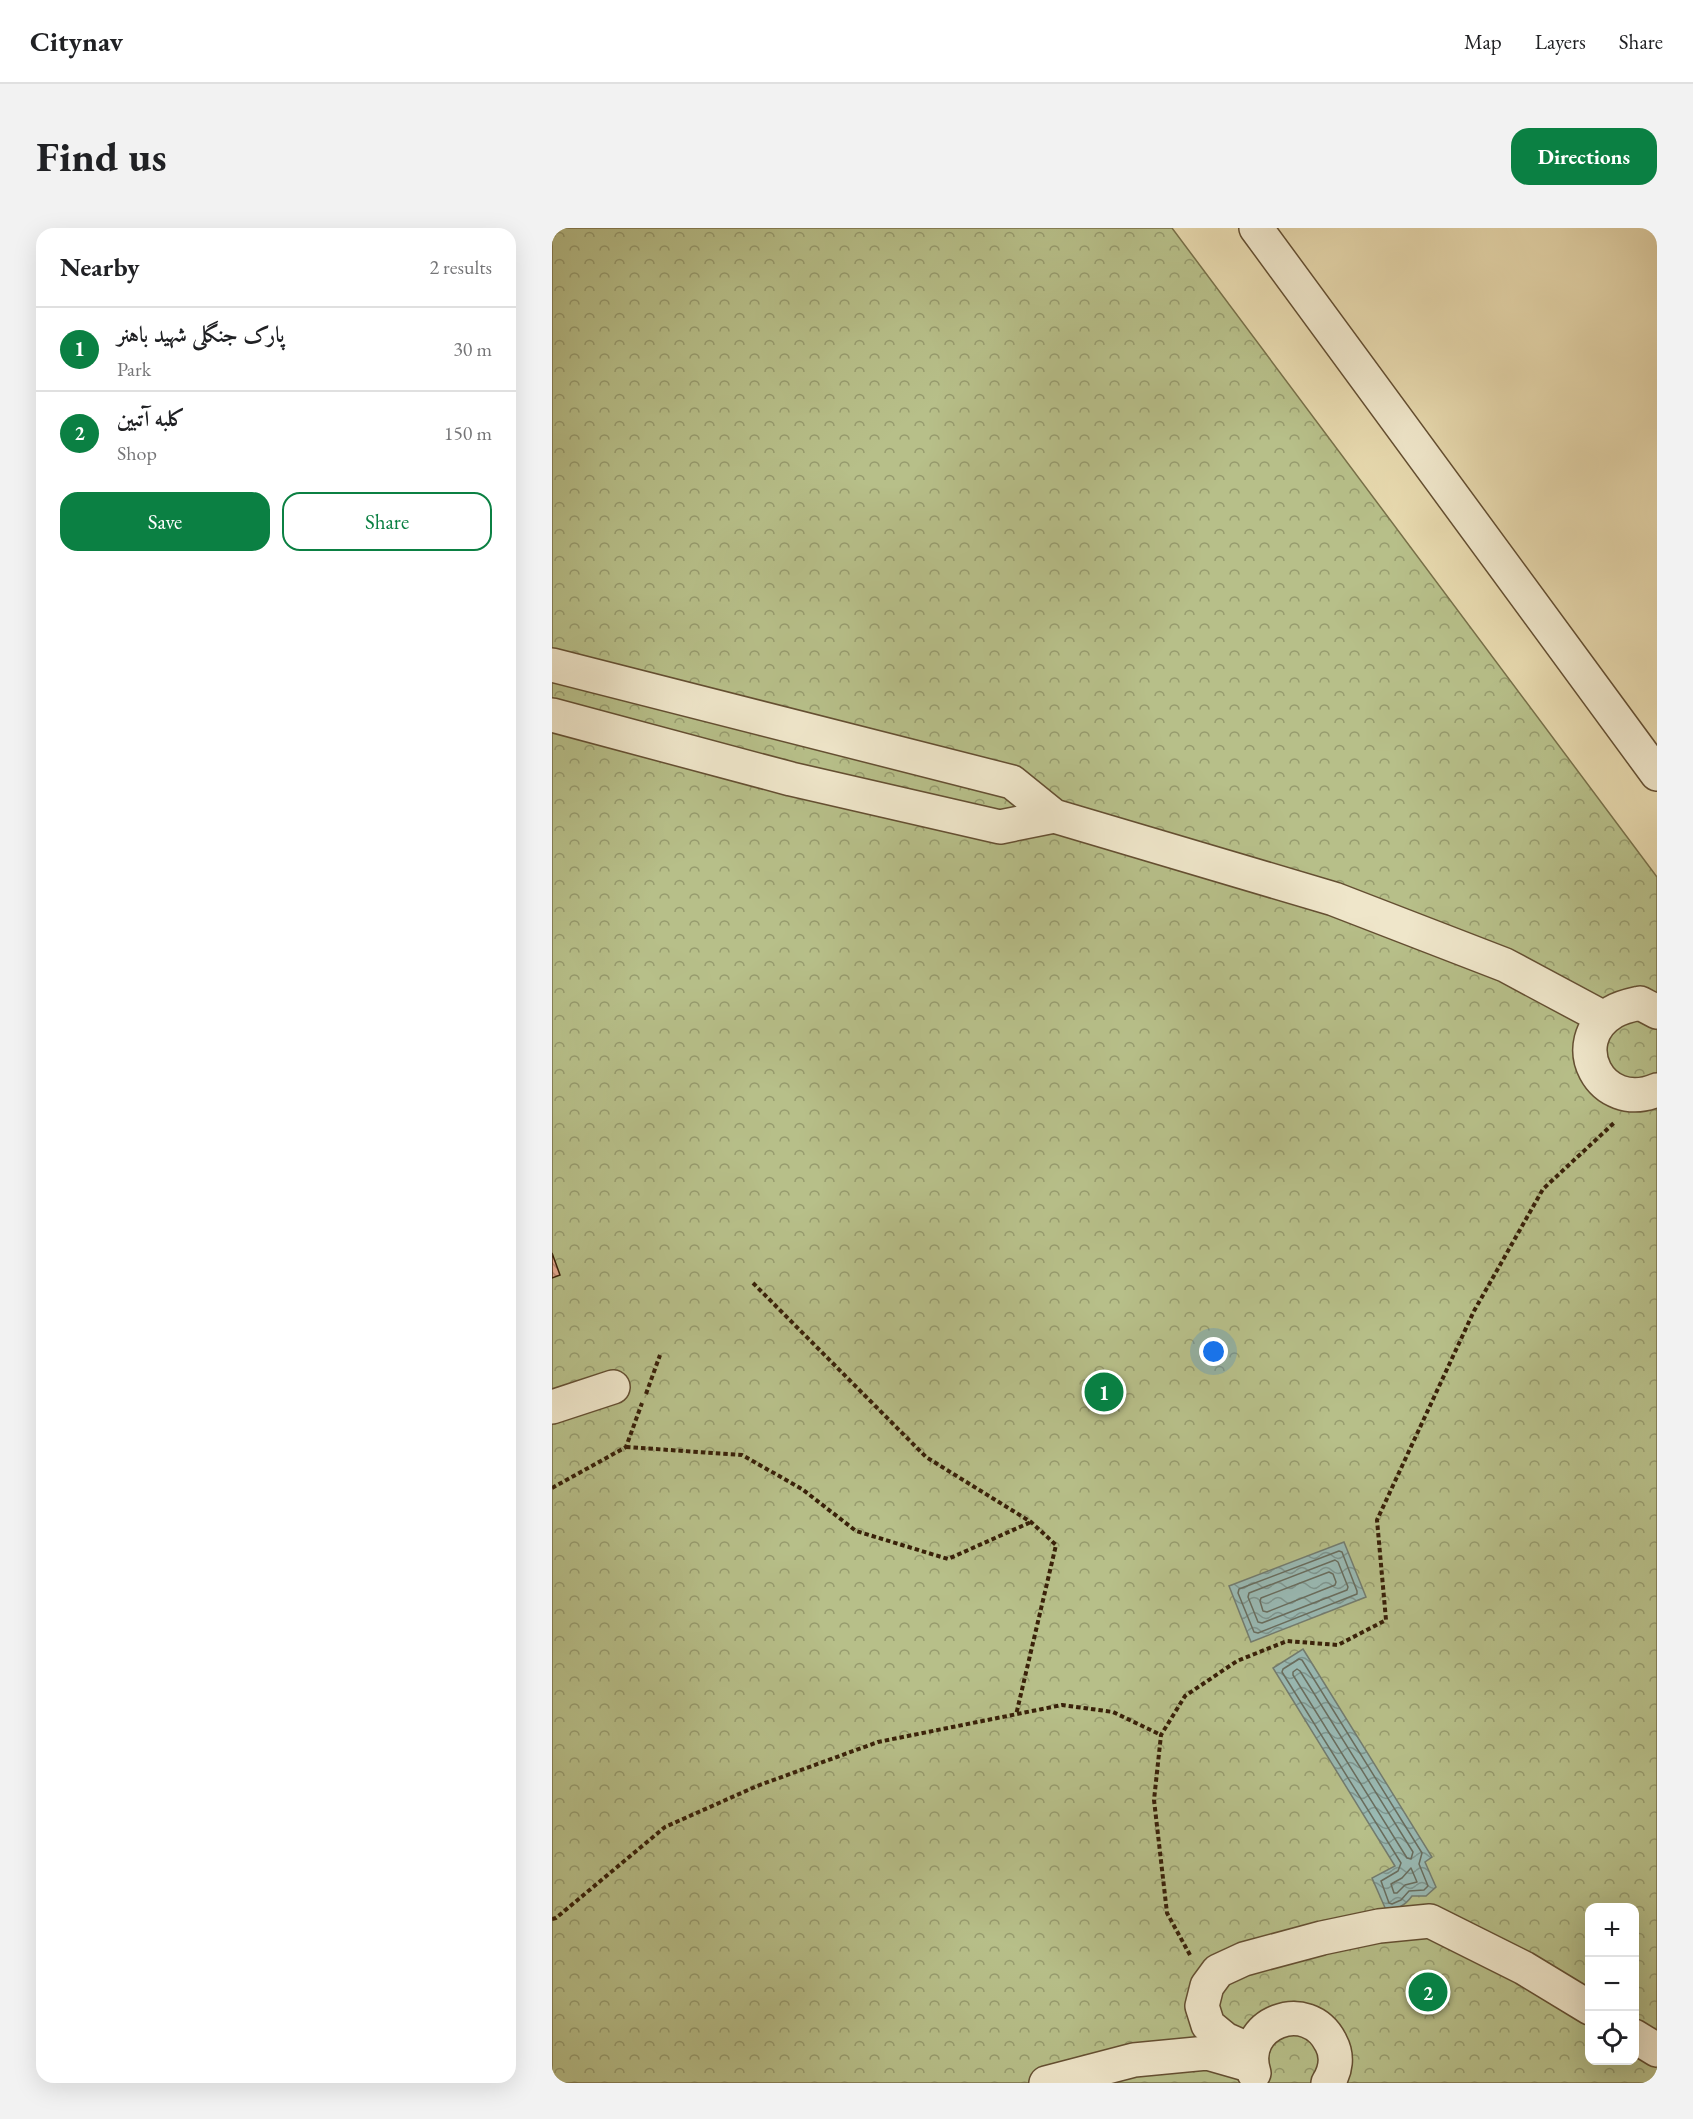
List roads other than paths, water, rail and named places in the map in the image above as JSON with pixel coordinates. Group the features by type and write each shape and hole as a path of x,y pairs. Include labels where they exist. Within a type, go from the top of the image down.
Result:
{"street":[{"path":"1256,228 1657,774"},
{"path":"552,664 1012,782 1054,816 1334,899 1505,965 1604,1018"},
{"path":"552,715 791,780 1000,827 1054,816"},
{"path":"1657,1012 1640,1003 1615,1010 1604,1018 1595,1030 1590,1043 1590,1058 1595,1071 1604,1083 1615,1091 1630,1096 1646,1095 1657,1090"},
{"path":"552,1407 613,1387"},
{"path":"1254,2067 1208,2025 1202,2006 1207,1986 1218,1971 1244,1959 1322,1938 1379,1926 1430,1921 1524,1968 1585,2005"},
{"path":"1254,2067 1257,2038 1266,2028 1278,2021 1292,2018 1305,2020 1318,2026 1328,2036 1334,2048 1336,2062 1333,2075 1328,2083"},
{"path":"1639,2039 1657,2050"},
{"path":"1046,2083 1134,2060 1208,2053 1254,2067"}],"water":[{"path":"1344,1542 1366,1597 1251,1642 1229,1586"},
{"path":"1303,1649 1432,1857 1425,1862 1436,1887 1426,1896 1412,1896 1401,1906 1386,1910 1372,1878 1395,1866 1273,1668"}],"place":[{"name":"پارک جنگلی شهید باهنر","path":"1104,1392"},
{"name":"کلبه آتبین","path":"1428,1992"}]}
